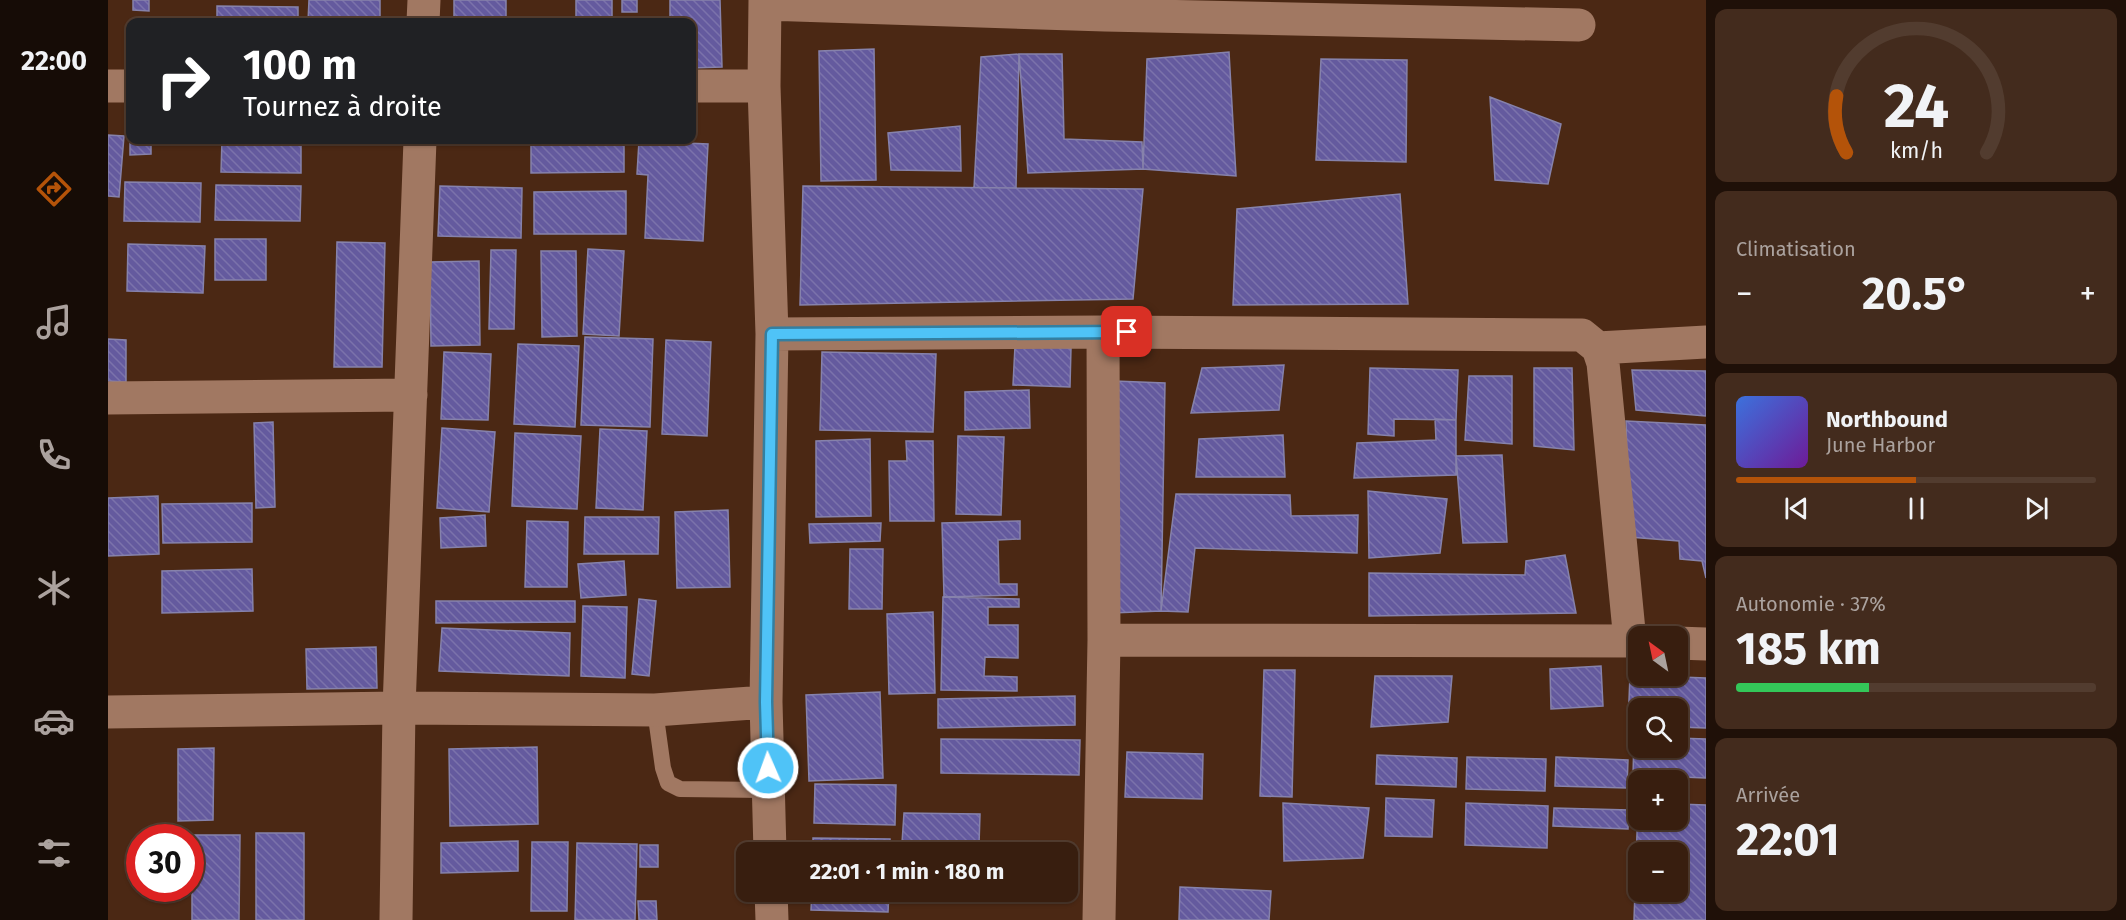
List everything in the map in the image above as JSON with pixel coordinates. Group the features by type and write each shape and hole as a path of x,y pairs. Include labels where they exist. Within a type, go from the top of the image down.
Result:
{"street":[{"path":"423,18 424,0"},
{"path":"770,842 766,702 772,334 764,86 765,2 1426,11 1579,25"},
{"path":"108,86 126,86"},
{"path":"696,86 764,86"},
{"path":"396,920 399,708 420,144"},
{"path":"772,334 1103,332 1582,335 1599,348 1604,363 1632,626"},
{"path":"1099,920 1104,640 1103,332"},
{"path":"1599,348 1706,342"},
{"path":"108,398 411,395"},
{"path":"1104,640 1628,641"},
{"path":"1688,643 1706,644"},
{"path":"108,712 399,708 655,710 766,702"},
{"path":"771,902 772,920"}],"lane":[{"path":"655,710 663,768 668,783 680,789 768,790"}],"building":[{"path":"133,0 149,0 149,11 133,10"},
{"path":"309,0 380,0 380,18 308,18"},
{"path":"454,0 506,0 506,18 454,18"},
{"path":"576,0 612,0 612,18 576,18"},
{"path":"622,0 637,0 637,12 622,12"},
{"path":"670,0 720,0 722,67 696,68 696,18 670,18"},
{"path":"217,6 298,7 298,18 217,18"},
{"path":"874,49 876,180 821,181 819,51"},
{"path":"1229,52 1236,176 1143,169 1147,59"},
{"path":"1019,54 1016,188 974,188 981,57"},
{"path":"1019,54 1062,54 1064,139 1142,142 1143,169 1028,173"},
{"path":"1321,59 1407,60 1406,162 1316,160"},
{"path":"1490,97 1561,124 1548,184 1495,180"},
{"path":"960,126 961,171 891,170 888,133"},
{"path":"108,135 124,136 119,197 108,196"},
{"path":"130,144 151,144 151,154 130,155"},
{"path":"222,144 301,144 301,173 221,172"},
{"path":"531,144 624,144 624,172 531,173"},
{"path":"639,144 708,144 703,241 645,238 648,175 637,174"},
{"path":"125,182 201,183 200,222 124,221"},
{"path":"216,185 301,186 300,221 215,220"},
{"path":"440,186 522,188 521,238 438,236"},
{"path":"803,186 1143,189 1133,299 800,305"},
{"path":"626,191 626,234 534,234 534,192"},
{"path":"1400,194 1408,304 1233,305 1237,209"},
{"path":"215,239 266,239 266,280 215,280"},
{"path":"337,242 385,243 382,367 334,367"},
{"path":"128,244 205,246 203,293 127,291"},
{"path":"588,249 624,251 619,336 583,334"},
{"path":"491,250 516,250 514,329 489,329"},
{"path":"541,251 576,251 577,336 542,337"},
{"path":"479,261 480,345 431,346 430,262"},
{"path":"585,337 653,339 650,427 581,425"},
{"path":"108,339 126,340 126,382 108,381"},
{"path":"666,340 711,342 707,436 662,434"},
{"path":"518,344 579,346 575,427 514,424"},
{"path":"1015,346 1071,348 1070,387 1013,385"},
{"path":"444,352 491,354 488,420 441,419"},
{"path":"822,352 936,354 933,432 820,430"},
{"path":"1284,365 1279,410 1191,413 1202,368"},
{"path":"1370,368 1458,370 1456,420 1394,419 1394,436 1368,434"},
{"path":"1534,368 1572,368 1574,450 1534,446"},
{"path":"1632,370 1706,371 1706,416 1636,410"},
{"path":"1469,376 1512,376 1512,444 1465,440"},
{"path":"1114,381 1165,383 1161,611 1112,613"},
{"path":"1029,390 1030,428 965,430 965,392"},
{"path":"1435,419 1456,420 1456,475 1354,478 1357,443 1436,440"},
{"path":"1626,421 1706,425 1706,578 1702,561 1680,559 1679,541 1629,537"},
{"path":"273,422 275,507 256,508 254,423"},
{"path":"442,428 495,432 489,512 437,508"},
{"path":"600,429 647,431 643,510 596,508"},
{"path":"515,433 581,436 577,509 512,506"},
{"path":"1283,435 1285,477 1196,477 1199,439"},
{"path":"958,436 1004,437 1001,515 956,514"},
{"path":"870,439 871,516 816,517 816,441"},
{"path":"906,441 933,441 934,521 890,521 889,461 907,461"},
{"path":"1502,455 1507,542 1463,543 1456,456"},
{"path":"1368,491 1447,499 1440,553 1369,558"},
{"path":"1176,494 1290,495 1291,516 1358,515 1357,553 1195,548 1188,612 1161,611"},
{"path":"158,496 159,554 108,556 108,498"},
{"path":"252,503 252,542 163,543 162,504"},
{"path":"728,510 730,587 677,588 675,512"},
{"path":"485,515 486,546 441,548 440,518"},
{"path":"585,517 659,517 658,554 584,554"},
{"path":"527,521 568,522 567,587 525,587"},
{"path":"1020,521 1020,539 998,540 999,584 1017,584 1017,595 944,597 942,523"},
{"path":"881,523 880,541 810,543 809,524"},
{"path":"850,549 883,549 882,609 849,609"},
{"path":"1565,555 1576,613 1369,616 1369,573 1525,575 1526,561"},
{"path":"624,561 626,595 581,598 578,564"},
{"path":"252,569 253,611 162,613 162,571"},
{"path":"943,597 1019,599 1019,607 988,607 988,625 1018,625 1018,658 985,657 984,676 1017,677 1017,691 941,690"},
{"path":"639,599 656,601 649,676 632,674"},
{"path":"436,601 575,601 575,622 436,623"},
{"path":"583,606 627,607 625,678 581,676"},
{"path":"933,612 935,693 889,694 887,614"},
{"path":"442,628 570,633 569,676 439,671"},
{"path":"376,647 377,688 307,689 306,649"},
{"path":"1601,666 1603,706 1551,709 1550,669"},
{"path":"1264,670 1295,670 1292,797 1260,796"},
{"path":"1375,676 1452,676 1448,722 1371,727"},
{"path":"1688,677 1706,678 1706,728 1688,727 1688,698 1629,698 1630,686 1688,686"},
{"path":"880,692 883,778 809,781 806,695"},
{"path":"1075,696 1075,725 938,728 938,699"},
{"path":"1688,738 1706,739 1706,778 1688,777 1688,770 1633,770 1633,758 1688,758"},
{"path":"941,739 1080,740 1079,775 941,773"},
{"path":"537,747 538,824 450,826 449,749"},
{"path":"214,748 213,820 178,821 178,749"},
{"path":"1127,752 1203,754 1202,799 1125,797"},
{"path":"1377,755 1457,758 1456,787 1376,784"},
{"path":"1467,757 1546,759 1545,791 1466,789"},
{"path":"1556,757 1628,760 1627,788 1555,786"},
{"path":"815,784 896,785 895,825 814,823"},
{"path":"1386,798 1434,800 1432,837 1385,836"},
{"path":"1283,803 1369,808 1363,858 1284,861"},
{"path":"1466,803 1548,806 1547,848 1465,845"},
{"path":"1688,804 1706,805 1706,920 1634,920 1635,902 1688,902 1688,842 1637,842 1637,830 1688,830"},
{"path":"1554,808 1628,810 1628,829 1553,826"},
{"path":"904,813 980,814 979,842 902,842"},
{"path":"256,833 304,833 304,920 256,920"},
{"path":"204,835 240,835 239,920 192,920 192,902 204,902"},
{"path":"813,838 890,839 890,842 813,842"},
{"path":"518,841 518,871 441,873 441,843"},
{"path":"532,842 568,842 567,911 531,911"},
{"path":"577,843 637,844 635,920 575,920"},
{"path":"640,845 658,845 658,867 640,867"},
{"path":"1180,887 1271,891 1269,920 1179,920"},
{"path":"638,901 656,901 657,920 639,920"},
{"path":"811,902 888,902 888,912 811,910"}],"route":[{"path":"768,768 766,702 772,334 1127,332"}]}
